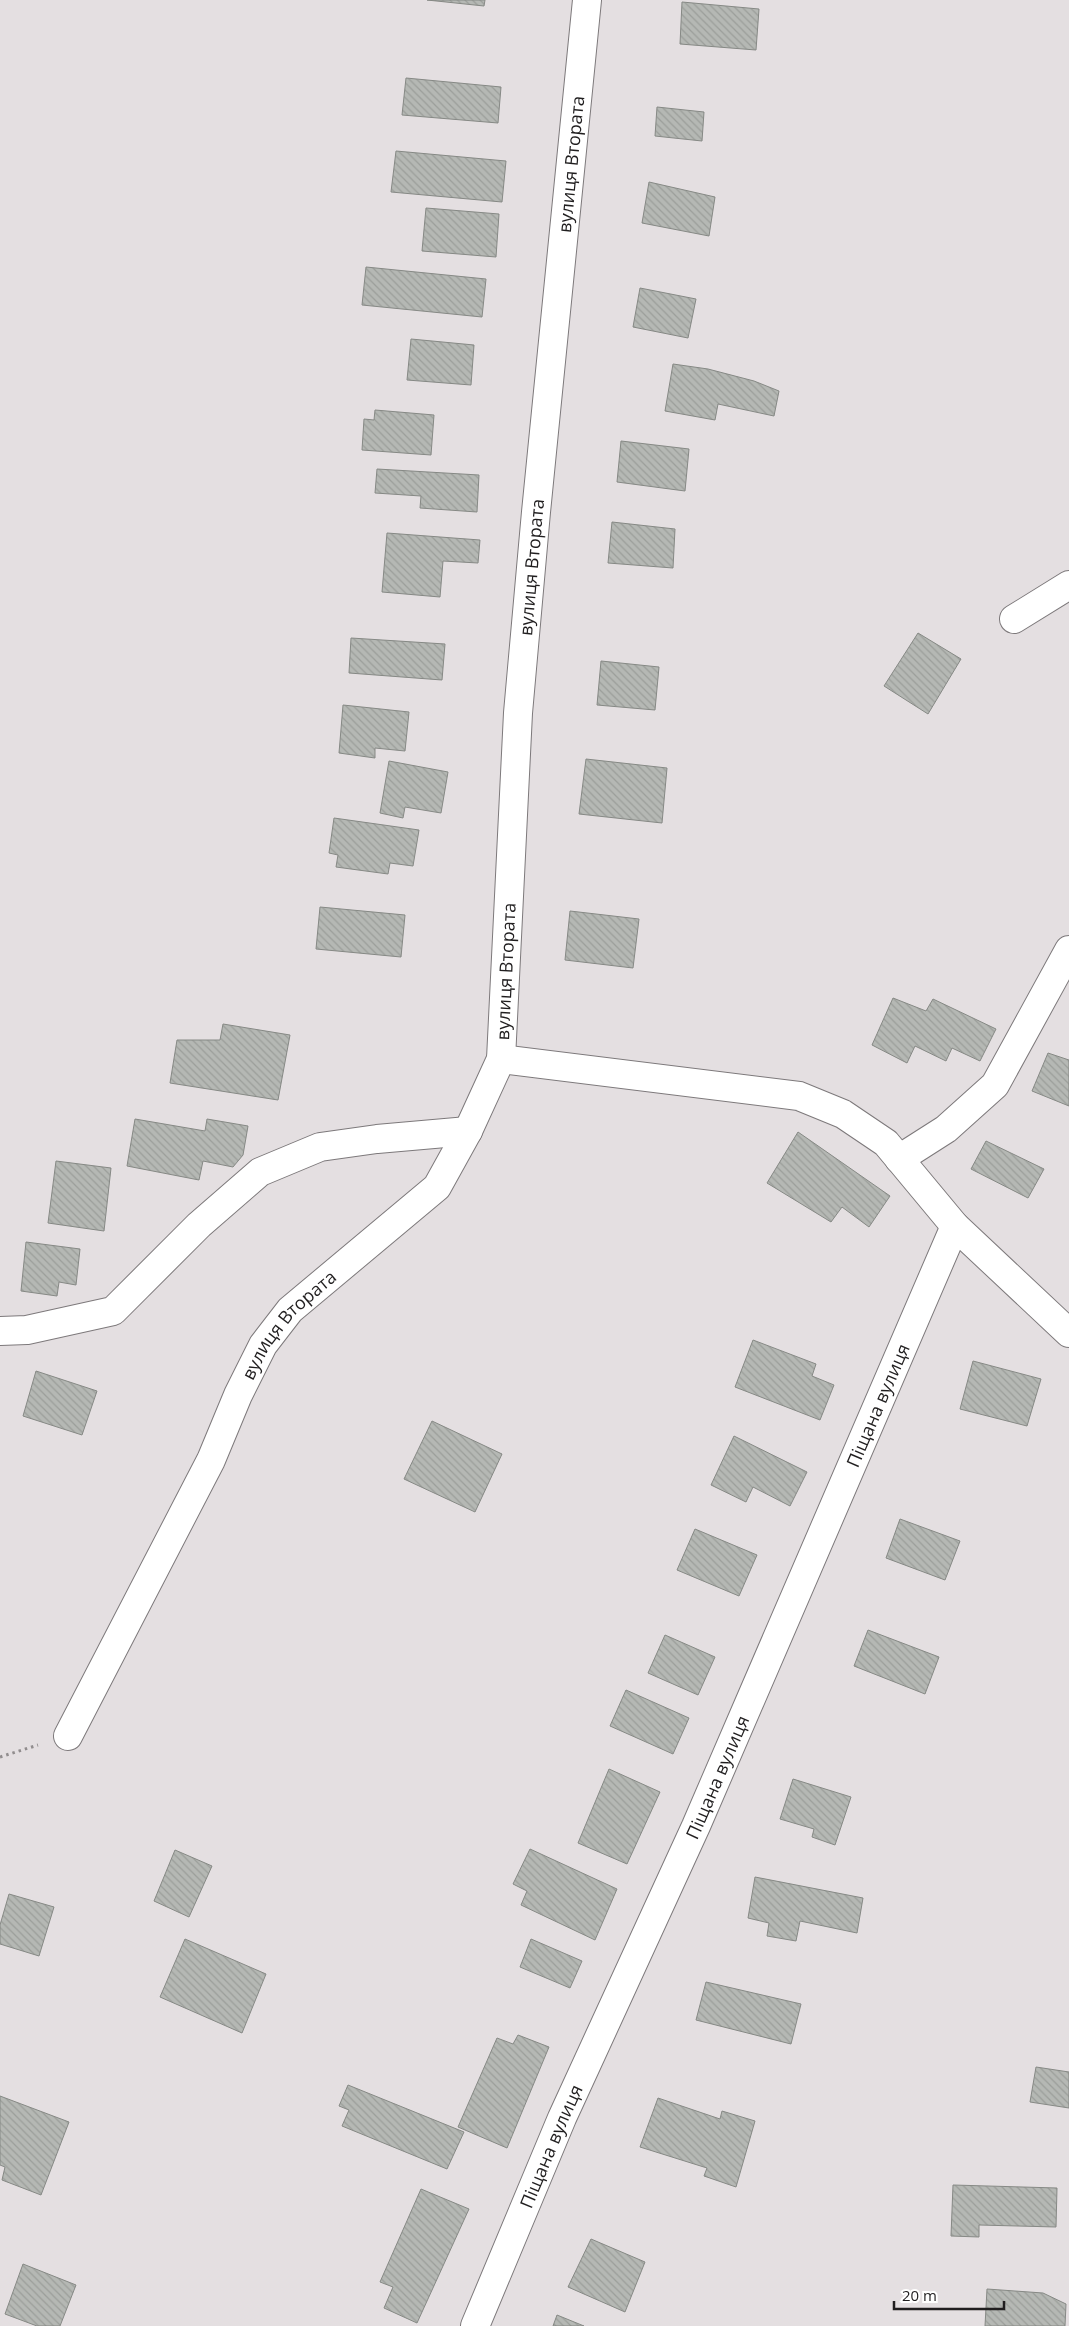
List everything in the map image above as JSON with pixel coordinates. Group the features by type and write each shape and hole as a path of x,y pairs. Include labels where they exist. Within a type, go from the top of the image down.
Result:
{"street":[{"name":"вулиця Втората","path":"68,1736 211,1460 238,1395 263,1345 290,1310 437,1187 468,1131 501,1059 518,713 587,0"},
{"path":"1014,619 1069,585"},
{"path":"899,1159 946,1129 995,1085 1069,950"},
{"path":"501,1059 799,1096 843,1114 886,1144 954,1226 1069,1333"},
{"path":"0,1331 28,1330 113,1311 198,1225 260,1172 320,1147 377,1139 468,1131"},
{"name":"Піщана вулиця","path":"475,2326 562,2118 696,1826 954,1226"}],"path":[{"path":"0,1757 68,1736"}],"building":[{"path":"427,0 485,0 484,6"},
{"path":"682,2 759,9 756,50 680,44"},
{"path":"406,78 501,87 498,123 402,115"},
{"path":"657,107 704,112 702,141 655,136"},
{"path":"396,151 506,161 502,202 391,192"},
{"path":"649,182 715,197 709,236 642,223"},
{"path":"426,208 499,214 496,257 422,251"},
{"path":"366,267 486,279 482,317 362,305"},
{"path":"640,288 696,299 688,338 633,327"},
{"path":"411,339 474,345 471,385 407,380"},
{"path":"673,364 708,369 754,381 779,391 774,416 718,404 715,420 665,411"},
{"path":"375,410 434,415 431,455 362,450 364,419 374,420"},
{"path":"621,441 689,449 685,491 617,482"},
{"path":"377,469 479,475 477,512 420,508 421,496 375,493"},
{"path":"612,522 675,529 673,568 608,563"},
{"path":"387,533 480,540 478,563 443,561 440,597 382,592"},
{"path":"918,633 961,659 928,714 884,686"},
{"path":"351,638 445,644 442,680 349,673"},
{"path":"601,661 659,667 655,710 597,705"},
{"path":"343,705 409,712 405,751 375,748 375,758 339,753"},
{"path":"586,759 667,768 662,823 579,814"},
{"path":"389,761 448,772 441,813 405,807 403,818 380,813"},
{"path":"334,818 419,830 413,866 390,863 388,874 336,867 338,855 329,853"},
{"path":"320,907 405,915 401,957 316,949"},
{"path":"570,911 639,919 633,968 565,960"},
{"path":"893,998 926,1011 933,999 996,1029 980,1061 952,1048 946,1061 915,1046 907,1063 872,1045"},
{"path":"223,1024 290,1035 278,1100 170,1083 177,1040 220,1040"},
{"path":"1048,1053 1069,1060 1069,1106 1032,1091"},
{"path":"135,1119 205,1131 207,1119 248,1126 243,1155 233,1167 203,1161 199,1180 127,1166"},
{"path":"798,1132 890,1196 869,1227 842,1207 831,1222 767,1183"},
{"path":"986,1141 1044,1169 1028,1198 971,1169"},
{"path":"56,1161 111,1168 104,1231 48,1223"},
{"path":"26,1242 80,1249 76,1285 59,1282 57,1296 21,1291"},
{"path":"753,1340 816,1364 812,1376 834,1385 820,1420 735,1387"},
{"path":"973,1361 1041,1379 1027,1426 960,1409"},
{"path":"36,1371 97,1391 82,1435 23,1416"},
{"path":"432,1421 502,1454 475,1512 404,1479"},
{"path":"734,1436 807,1472 790,1506 753,1487 746,1502 711,1485"},
{"path":"900,1519 960,1541 945,1580 886,1558"},
{"path":"695,1529 757,1555 739,1596 677,1570"},
{"path":"868,1630 939,1657 925,1694 854,1666"},
{"path":"665,1635 715,1657 698,1695 648,1673"},
{"path":"626,1690 689,1718 673,1754 610,1726"},
{"path":"609,1769 660,1792 627,1864 578,1843"},
{"path":"793,1779 851,1797 835,1845 812,1837 814,1829 780,1819"},
{"path":"530,1849 617,1889 595,1940 521,1905 527,1891 513,1884"},
{"path":"175,1850 212,1866 189,1917 154,1901"},
{"path":"755,1877 863,1898 857,1933 800,1921 796,1941 767,1936 769,1923 748,1918"},
{"path":"9,1894 54,1907 39,1956 0,1944 0,1925"},
{"path":"185,1939 266,1974 242,2033 160,1997"},
{"path":"531,1939 582,1961 570,1988 520,1967"},
{"path":"706,1982 801,2004 791,2044 696,2020"},
{"path":"518,2035 549,2047 507,2148 458,2127 497,2038 513,2044"},
{"path":"1036,2067 1069,2072 1069,2108 1030,2102"},
{"path":"348,2085 464,2132 447,2169 342,2126 349,2110 339,2106"},
{"path":"0,2096 69,2122 41,2195 2,2180 5,2167 0,2165"},
{"path":"658,2098 720,2119 722,2111 755,2121 736,2187 704,2176 707,2168 640,2147"},
{"path":"953,2185 1057,2188 1056,2227 979,2225 979,2237 951,2236"},
{"path":"421,2189 469,2209 417,2323 384,2308 393,2287 380,2282"},
{"path":"591,2239 645,2262 625,2312 568,2287"},
{"path":"23,2264 76,2285 60,2326 37,2326 5,2314"},
{"path":"987,2289 1043,2293 1066,2304 1065,2326 985,2326"},
{"path":"557,2315 584,2326 553,2326"}]}
